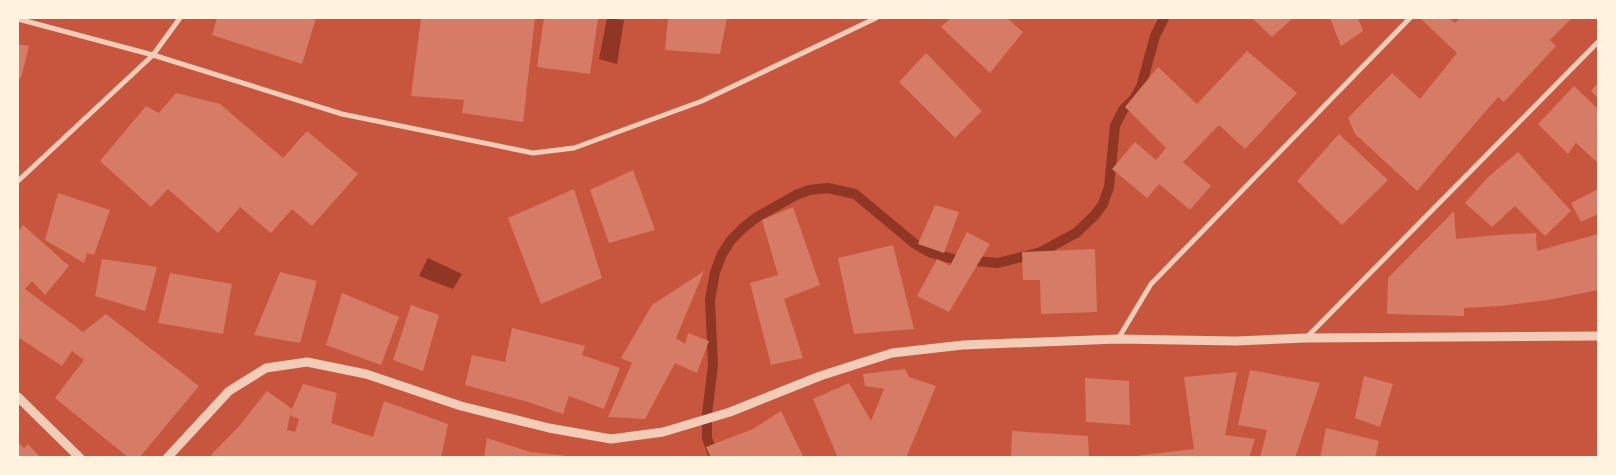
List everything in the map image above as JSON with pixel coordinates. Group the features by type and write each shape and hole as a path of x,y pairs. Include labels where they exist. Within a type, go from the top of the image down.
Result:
{"street":[{"path":"18,180 153,56 180,18"},
{"path":"18,20 153,56 342,114 533,153 574,148 702,101 876,18"},
{"path":"1118,339 1151,284 1410,18"},
{"path":"1306,338 1598,42"},
{"path":"167,458 229,391 266,368 307,362 366,374 461,406 496,415 549,428 611,439 663,432 730,412 820,376 892,352 963,345 1118,339 1235,341 1306,338 1598,336"},
{"path":"18,397 80,458"}],"shaded area":[{"path":"607,18 624,20 617,64 599,59"},
{"path":"428,258 462,274 453,289 419,276"}],"building":[{"path":"217,18 316,18 302,64 212,35"},
{"path":"421,18 535,18 523,122 462,113 464,100 411,96"},
{"path":"544,18 598,18 590,74 537,67"},
{"path":"668,18 727,18 720,54 665,50"},
{"path":"951,18 1007,18 1023,32 990,73 941,27"},
{"path":"1252,18 1293,18 1272,37"},
{"path":"1330,18 1358,18 1363,31 1341,46"},
{"path":"1449,18 1455,23 1460,18 1572,18 1550,40 1556,46 1504,102 1498,97 1417,191 1355,134 1348,118 1392,73 1420,99 1457,53 1421,19"},
{"path":"18,44 29,46 21,78 18,77"},
{"path":"1247,51 1297,93 1245,149 1219,125 1183,162 1211,186 1190,210 1159,184 1147,198 1112,169 1135,142 1156,160 1166,148 1125,107 1158,67 1197,104"},
{"path":"926,53 982,111 955,138 899,82"},
{"path":"1598,83 1598,98 1591,91"},
{"path":"1574,86 1598,109 1598,163 1576,143 1568,154 1538,124"},
{"path":"176,93 220,104 283,158 307,131 358,174 312,226 292,209 271,233 240,207 218,233 168,189 151,207 100,161 146,106 159,113"},
{"path":"1339,134 1388,180 1342,225 1297,181"},
{"path":"1518,152 1571,211 1545,236 1515,206 1492,227 1465,203 1488,177"},
{"path":"633,170 655,230 609,243 590,190"},
{"path":"574,189 602,278 541,304 508,218"},
{"path":"1598,189 1598,214 1581,222 1571,203"},
{"path":"58,193 110,210 94,255 87,253 84,263 45,240"},
{"path":"935,205 959,212 944,253 918,244"},
{"path":"793,207 820,285 784,299 803,358 771,365 750,283 778,275 762,220"},
{"path":"1454,211 1456,239 1536,233 1537,251 1598,234 1598,290 1548,300 1501,306 1464,308 1464,316 1387,314 1388,278"},
{"path":"23,225 69,266 45,295 32,281 25,289 83,332 106,314 199,386 139,458 129,458 55,398 84,360 72,351 62,366 18,337 18,232"},
{"path":"967,232 990,244 949,312 917,296 937,259 950,266"},
{"path":"893,245 914,329 854,334 838,258"},
{"path":"1095,249 1097,312 1041,314 1040,280 1023,280 1022,252"},
{"path":"102,259 157,267 145,311 95,296"},
{"path":"704,271 676,338 685,344 688,333 709,341 697,373 675,363 645,419 608,417 632,363 621,358 652,305"},
{"path":"280,272 317,281 300,343 254,335"},
{"path":"170,273 232,284 223,334 158,323"},
{"path":"342,293 399,317 381,365 326,345"},
{"path":"411,305 439,315 423,371 393,360"},
{"path":"512,328 585,346 582,355 620,368 604,409 569,396 563,414 528,402 465,385 472,355 505,362"},
{"path":"905,369 909,377 936,386 906,458 838,458 813,399 849,383 871,421 884,389 865,386 863,374"},
{"path":"1250,370 1320,383 1295,458 1260,458 1267,430 1238,425"},
{"path":"1237,372 1225,435 1255,439 1249,458 1137,458 1136,456 1194,449 1184,377"},
{"path":"1364,376 1393,384 1380,427 1355,418"},
{"path":"1085,378 1129,381 1130,425 1086,422"},
{"path":"303,384 337,393 331,423 373,437 384,401 448,424 441,458 214,458 211,455 240,425 267,391 292,409","holes":["290,415 299,419 295,432 287,430"]},
{"path":"781,411 804,458 711,458 706,447 753,429"},
{"path":"1326,428 1379,441 1375,458 1320,458"},
{"path":"1012,431 1088,436 1089,458 1011,458"},
{"path":"487,438 530,452 568,456 568,458 484,458"},
{"path":"18,442 24,448 28,444 41,458 18,458"}],"waterway":[{"path":"714,457 707,438 707,414 713,365 710,300 715,272 722,254 731,240 743,228 757,217 796,195 809,190 828,188 855,194 915,244 931,253 954,259 998,263 1041,252 1076,233 1095,215 1103,204 1109,187 1115,126 1123,110 1134,99 1141,87 1155,36 1164,18"}]}
